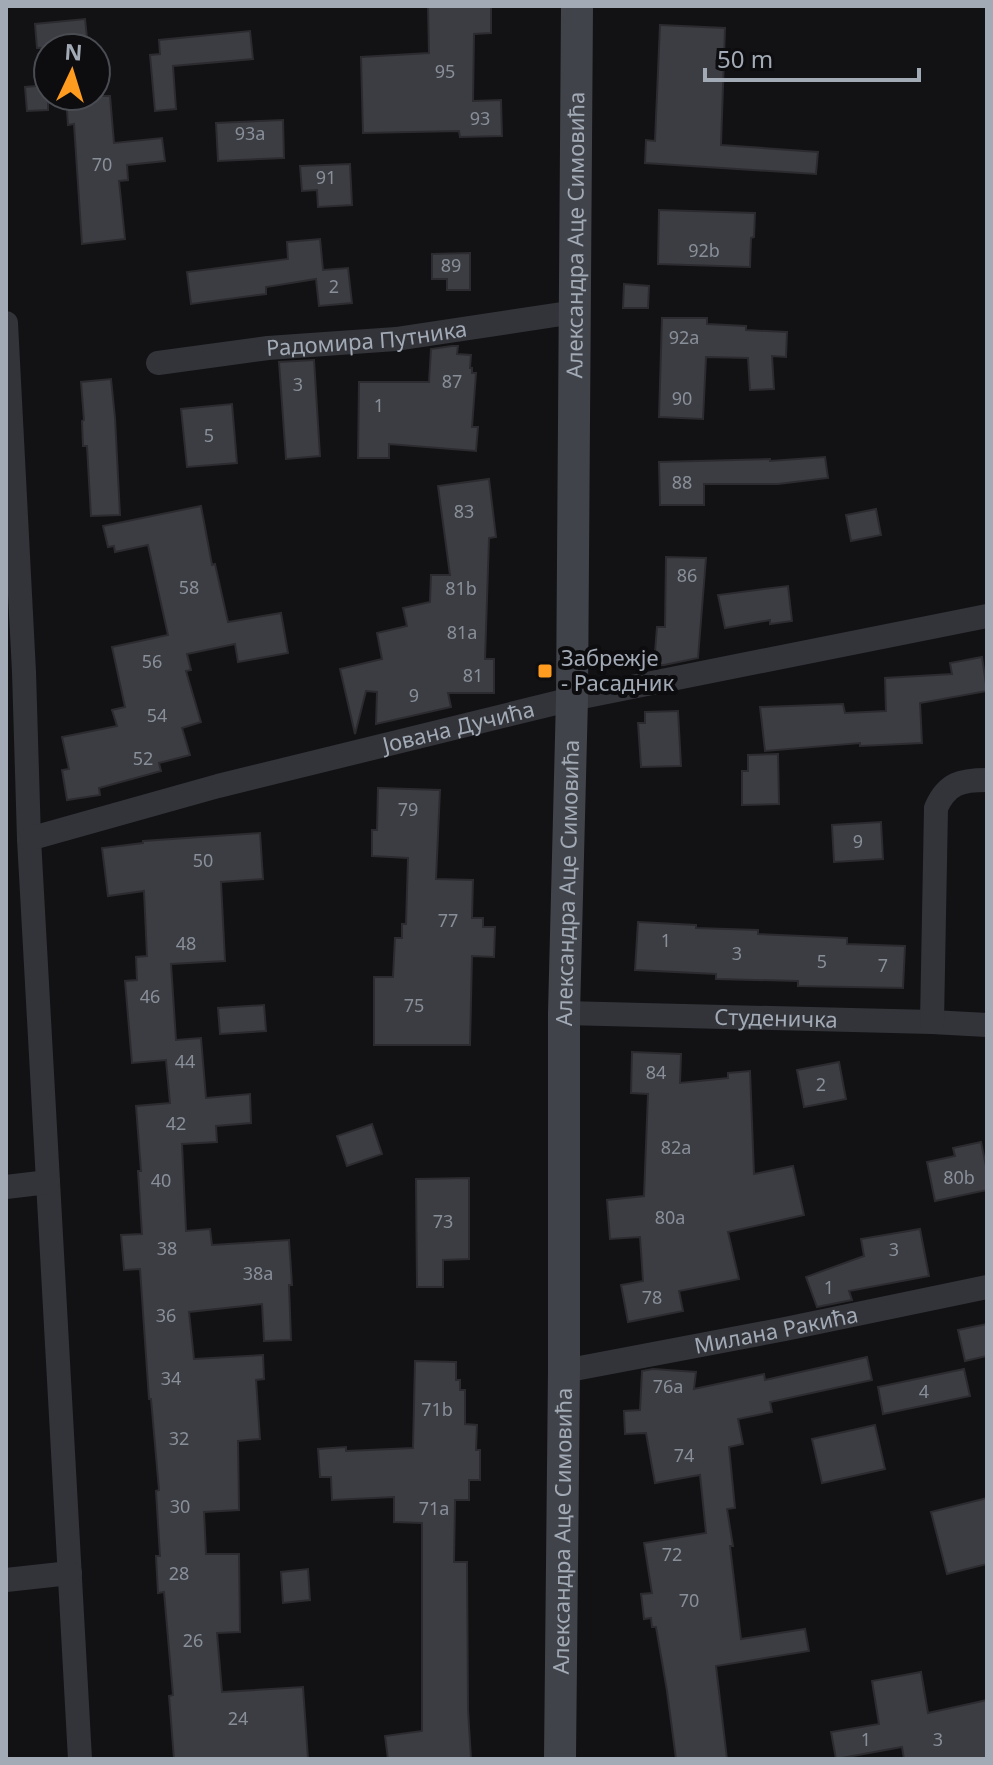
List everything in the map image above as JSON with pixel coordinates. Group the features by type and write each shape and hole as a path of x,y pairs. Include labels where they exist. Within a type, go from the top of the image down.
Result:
{"street":[{"name":"Александра Аце Симовића","path":"560,1759 564,1013 572,699 577,6"},
{"name":"Радомира Путника","path":"158,363 268,348 396,339 575,312"},
{"path":"6,323 21,851 48,1182 80,1759"},
{"name":"Јована Дучића","path":"21,851 218,786 572,699 987,616"},
{"path":"932,1022 936,808 942,796 955,784 987,780"},
{"name":"Студеничка","path":"564,1013 987,1025"},
{"path":"6,1187 48,1182"},
{"name":"Милана Ракића","path":"564,1371 987,1287"},
{"path":"6,1580 70,1573"}],"building":[{"path":"428,6 491,6 491,33 474,34 473,101 501,100 502,136 460,137 459,131 363,133 361,57 429,53"},
{"path":"85,19 86,32 36,32 35,24"},
{"path":"660,25 725,28 721,145 818,152 816,174 645,163 646,140 655,141"},
{"path":"250,31 253,59 173,66 176,109 155,111 150,55 160,54 159,40"},
{"path":"32,86 32,111 27,111 25,87"},
{"path":"67,112 111,112 114,143 162,138 165,161 127,165 128,180 119,181 125,239 82,244 74,124 68,125"},
{"path":"283,120 284,158 218,161 216,123"},
{"path":"350,164 352,205 318,207 317,190 302,191 300,166"},
{"path":"659,210 755,213 750,267 658,264"},
{"path":"320,239 323,270 348,268 352,303 319,306 316,279 266,287 266,294 191,304 187,272 288,259 287,242"},
{"path":"470,253 470,290 447,290 447,279 432,279 432,254"},
{"path":"624,284 649,286 648,308 623,308"},
{"path":"662,318 707,318 707,324 787,332 786,357 772,356 774,389 750,390 748,358 706,357 703,419 659,417"},
{"path":"458,346 457,354 471,355 470,368 472,373 476,373 472,427 478,427 476,451 389,444 389,458 358,458 359,382 429,382 431,349"},
{"path":"314,360 320,456 286,459 279,362"},
{"path":"111,379 120,515 91,516 87,446 83,446 81,382"},
{"path":"232,404 237,463 187,467 181,409"},
{"path":"825,457 828,478 778,484 704,484 704,505 660,505 659,462"},
{"path":"489,479 496,537 489,538 485,659 494,659 494,693 448,693 451,707 376,724 377,692 366,691 355,734 340,669 382,659 377,633 407,626 403,608 430,602 431,575 450,575 438,486"},
{"path":"201,506 212,565 215,564 228,622 281,613 288,653 238,662 235,644 187,654 191,670 186,671 201,722 182,728 190,755 159,763 161,771 99,788 100,795 67,800 62,770 69,769 62,737 117,726 112,710 125,707 112,647 168,635 148,545 115,552 114,546 108,547 103,526"},
{"path":"876,509 881,535 851,541 846,515"},
{"path":"666,557 706,558 698,658 654,665 657,627 665,627"},
{"path":"788,586 792,621 770,624 770,620 725,628 718,595"},
{"path":"982,657 987,691 920,703 922,743 860,746 860,743 765,751 760,707 843,704 845,713 886,711 885,678 952,674 950,663"},
{"path":"678,711 681,766 641,767 638,723 645,723 645,712"},
{"path":"778,754 779,804 742,805 742,771 748,771 748,755"},
{"path":"378,788 440,790 436,879 473,880 472,918 483,918 483,927 495,927 494,957 472,956 470,1045 374,1045 374,977 393,977 395,938 402,938 402,924 406,924 408,858 372,856 372,830 377,830"},
{"path":"881,822 883,859 834,862 832,825"},
{"path":"260,833 263,879 221,882 225,961 171,964 176,1040 201,1038 206,1098 250,1094 251,1123 216,1126 217,1142 182,1144 186,1231 210,1229 212,1245 289,1240 291,1340 264,1341 262,1304 189,1312 194,1359 263,1355 264,1379 256,1380 260,1439 238,1441 239,1510 204,1512 206,1554 239,1554 240,1632 217,1633 222,1692 303,1687 308,1759 174,1759 169,1696 173,1695 164,1592 158,1593 156,1556 160,1556 156,1491 159,1490 140,1269 124,1270 121,1235 142,1234 136,1106 170,1103 166,1060 132,1063 125,981 137,980 136,957 147,956 144,891 108,896 102,848 143,841"},
{"path":"638,922 758,930 758,934 847,938 847,944 905,946 903,988 798,986 798,981 716,979 716,974 635,970"},
{"path":"264,1005 266,1031 220,1034 218,1008"},
{"path":"632,1052 681,1054 680,1083 728,1078 728,1073 750,1071 754,1174 793,1166 804,1215 728,1232 739,1279 679,1291 683,1311 628,1322 621,1285 643,1281 640,1237 610,1239 607,1200 644,1196 648,1094 631,1093"},
{"path":"839,1062 846,1099 804,1107 797,1070"},
{"path":"372,1124 382,1154 347,1166 337,1136"},
{"path":"981,1142 987,1190 935,1201 927,1162 955,1156 953,1148"},
{"path":"469,1178 469,1259 443,1260 443,1287 417,1287 416,1179"},
{"path":"920,1229 929,1276 849,1291 852,1300 817,1307 806,1277 864,1256 861,1239"},
{"path":"987,1324 987,1356 965,1361 958,1330"},
{"path":"867,1357 872,1380 770,1402 772,1412 738,1419 743,1444 729,1447 735,1508 727,1509 741,1639 805,1629 809,1651 716,1666 727,1759 676,1759 656,1627 652,1627 651,1618 644,1619 641,1594 652,1593 644,1543 706,1533 700,1475 655,1483 646,1433 625,1434 624,1411 640,1410 642,1371 696,1372 694,1389 764,1374 765,1380"},
{"path":"415,1361 456,1362 456,1380 460,1380 460,1390 465,1390 465,1424 477,1425 480,1480 469,1480 469,1500 455,1500 454,1562 467,1562 471,1759 388,1759 385,1736 422,1731 422,1523 394,1522 394,1497 332,1500 331,1477 320,1477 318,1449 413,1448"},
{"path":"964,1369 970,1396 883,1414 878,1387"},
{"path":"875,1425 885,1469 822,1483 812,1439"},
{"path":"987,1498 987,1564 947,1574 931,1512"},
{"path":"308,1569 310,1600 283,1603 281,1572"},
{"path":"921,1672 928,1713 987,1700 987,1759 904,1759 902,1747 836,1759 831,1732 879,1724 872,1681"}],"place":[{"name":"Забрежје - Расадник","path":"545,671"}]}
